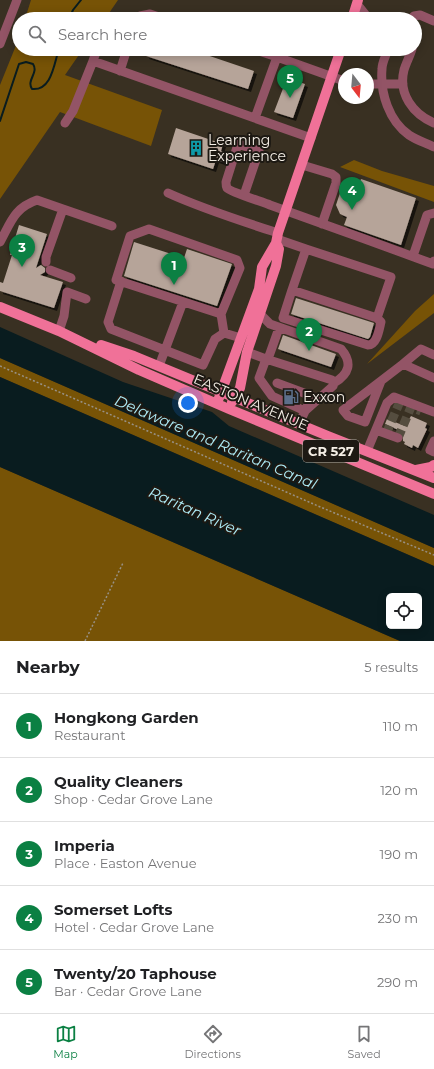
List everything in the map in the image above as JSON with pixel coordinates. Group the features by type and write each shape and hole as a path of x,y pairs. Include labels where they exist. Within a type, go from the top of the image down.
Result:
{"main road":[{"path":"354,12 358,2"},
{"path":"217,403 259,289 262,267 277,238 339,56"},
{"path":"229,409 240,388 247,352 276,266 279,249 277,238"},
{"name":"EASTON AVENUE","path":"0,307 59,331 134,356 434,478"},
{"name":"EASTON AVENUE","path":"59,331 139,370 434,494"},
{"path":"416,470 434,465"}],"street":[{"path":"12,12 17,0"},
{"path":"358,2 364,12"},
{"path":"0,44 12,13"},
{"path":"422,16 434,21"},
{"path":"66,123 73,111 95,56"},
{"path":"120,71 125,56"},
{"path":"274,56 338,79"},
{"path":"386,56 382,69 382,84 385,103 399,125 409,135 434,146"},
{"path":"409,56 404,70 403,84 407,100 414,110 425,119 434,123"},
{"path":"255,118 277,57"},
{"path":"93,61 311,138"},
{"path":"374,84 403,84"},
{"path":"244,195 259,151 238,144 226,184 228,190 433,264 434,261"},
{"path":"302,165 332,174 336,177 336,183 322,224"},
{"path":"168,192 186,201 277,238 391,277 377,318"},
{"path":"0,242 17,211 28,203 37,200 112,226"},
{"path":"63,209 46,257 48,266 71,278"},
{"path":"413,256 427,214 434,213"},
{"path":"221,314 116,280 130,236 148,229 237,260 240,268 221,314 224,333"},
{"path":"292,290 377,318 382,322 375,342 372,345 368,345 283,318 292,290 306,249"},
{"path":"121,281 108,322 110,329 202,364 215,339 224,333"},
{"path":"59,331 64,316 67,292 86,299"},
{"path":"159,366 183,302"},
{"path":"260,314 270,324 279,328 341,349 347,358 348,369 342,379 334,383 333,386 307,406"},
{"path":"279,328 259,378 307,406"},
{"path":"224,333 241,338"},
{"path":"381,381 365,422 348,416 343,410 381,381 404,364 421,349 434,355"},
{"path":"247,352 332,380 334,383"},
{"path":"404,364 434,378"},
{"path":"275,388 312,396 299,424"},
{"path":"266,410 275,388"},
{"path":"367,451 387,403 394,397 434,412"},
{"path":"376,430 398,438"},
{"path":"434,441 430,450 434,452"}],"path":[{"path":"0,366 318,506 434,555"},
{"path":"85,641 124,563"}],"shaded area":[{"path":"31,0 118,0 110,12 27,12"},
{"path":"12,55 78,56 65,75 162,110 151,146 60,112 0,199 0,85"},
{"path":"354,160 382,171 434,186 434,202 340,167"},
{"path":"434,294 434,313 367,364 415,311"},
{"path":"0,358 434,548 434,566 0,377"},
{"path":"0,467 400,641 0,641"}],"water":[{"name":"Delaware and Raritan Canal","path":"0,327 123,382 212,412 229,426 434,515 434,548 0,358"},
{"name":"Raritan River","path":"0,377 434,566 434,641 400,641 0,467"}],"building":[{"path":"146,56 210,56 254,71 248,89"},
{"path":"287,78 305,84 293,118 274,112"},
{"name":"Learning Experience","path":"176,128 223,144 221,151 225,153 222,162 216,160 213,169 168,154"},
{"path":"361,179 416,198 401,245 344,225 347,217 340,214 336,205 342,187 352,184 358,186"},
{"path":"19,225 47,234 36,268 41,265 45,268 45,272 40,275 63,282 54,308 0,291 0,282 3,283 12,255 10,255"},
{"path":"134,242 184,258 187,249 232,264 217,306 124,276"},
{"path":"296,298 374,323 370,337 368,339 291,314"},
{"path":"283,335 336,354 331,367 278,349"},
{"path":"287,393 297,397 295,400 285,396"},
{"path":"411,416 427,423 425,428 427,429 418,448 413,445 412,448 404,444 403,432 385,424 387,419 405,426"}],"waterway":[{"path":"72,12 81,0"},
{"path":"0,121 19,64 26,62 33,64 35,70 30,83 32,89 39,88 44,86 48,81 57,56"}],"tunnel":[{"path":"386,434 401,399"},
{"path":"398,438 411,407 421,411"}],"place":[{"name":"Twenty/20 Taphouse","path":"290,98"},
{"name":"Learning Experience","path":"196,148"},
{"name":"Somerset Lofts","path":"352,210"},
{"name":"Imperia","path":"22,267"},
{"name":"Hongkong Garden","path":"174,285"},
{"name":"Quality Cleaners","path":"309,351"},
{"name":"Exxon","path":"291,397"}]}
